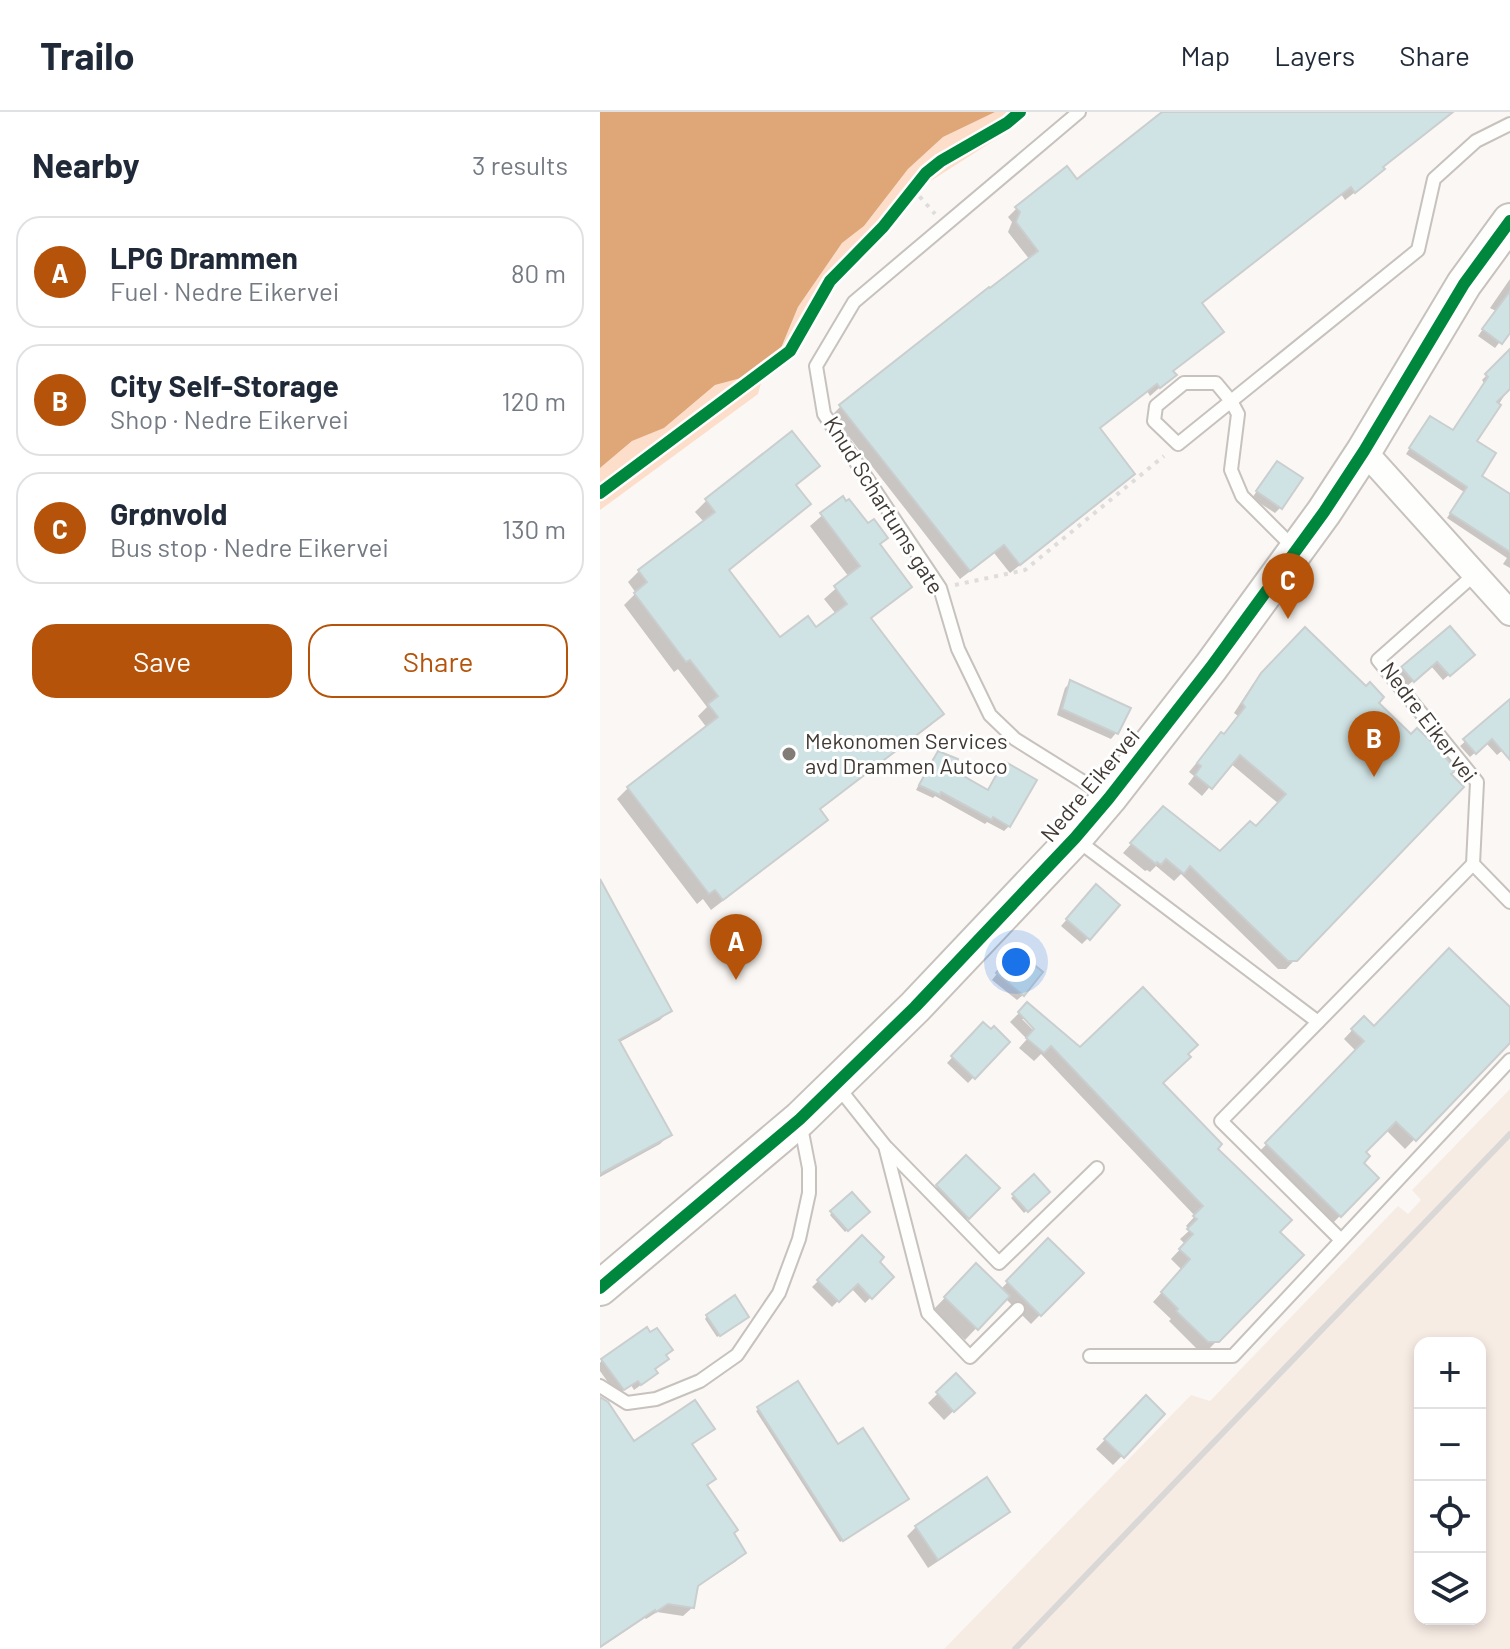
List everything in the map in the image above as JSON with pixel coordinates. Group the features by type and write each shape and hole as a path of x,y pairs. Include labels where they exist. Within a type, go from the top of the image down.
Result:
{"main road":[{"name":"Nedre Eikervei","path":"600,1288 800,1119 915,1007 1075,838 1211,667 1324,512 1464,284 1510,221"}],"street":[{"path":"1364,451 1510,613"}],"lane":[{"name":"Knud Schartums gate","path":"1079,112 854,302 816,366 824,414 940,588 958,649 990,715 1015,739 1109,798"},
{"path":"1296,550 1242,496 1231,470 1238,414 1231,401 1216,383 1184,383 1156,406 1154,421 1178,444 1231,401 1418,250 1434,179 1476,141 1510,124"},
{"name":"Nedre Eiker vei","path":"1473,864 1477,782 1378,660 1475,574"},
{"path":"1075,838 1318,1022"},
{"path":"1341,1240 1221,1121 1473,864 1510,902"},
{"path":"1090,1356 1233,1356 1510,1060"},
{"path":"836,1084 885,1146 999,1263 1097,1168"},
{"path":"600,1386 627,1403 656,1399 700,1381 737,1355 779,1293 799,1239 809,1193 809,1168 800,1119"},
{"path":"885,1146 928,1313 970,1357 1018,1309"}],"path":[{"path":"913,190 945,225"},
{"path":"940,588 1025,570 1178,444"}],"shaded area":[{"path":"600,112 995,112 943,137 908,169 864,226 842,243 798,307 781,348 745,377 715,385 664,428 632,441 600,468"},
{"path":"995,112 1029,112 993,141 929,182 881,238 835,281 791,359 761,383 758,394 600,510 600,468 632,441 664,428 715,385 745,377 781,348 798,307 842,243 864,226 908,169 943,137"},
{"path":"1510,1089 1510,1649 944,1649 1191,1395 1210,1401 1398,1206 1408,1214 1421,1200 1412,1190"}],"building":[{"path":"1162,112 1453,112 1355,193 1351,187 1202,303 1224,332 1173,371 1177,375 1160,388 1157,384 1100,428 1135,474 1020,565 1004,545 970,571 839,405 1038,251 1016,222 1020,212 1015,207 1067,166 1077,179"},
{"path":"1510,291 1510,333 1502,344 1482,329"},
{"path":"1510,349 1510,389 1497,402 1501,405 1477,441 1496,453 1482,476 1510,494 1510,552 1450,513 1467,487 1409,448 1430,416 1453,430 1488,377 1485,374"},
{"path":"792,431 820,466 796,485 811,504 729,570 780,637 808,616 816,627 847,604 834,586 860,566 820,513 843,496 846,501 849,499 868,523 874,519 888,538 880,544 912,587 871,618 944,714 820,809 828,820 723,900 715,890 709,894 627,787 718,717 708,704 718,696 690,660 686,662 634,593 647,582 638,570 715,512 705,499"},
{"path":"1277,461 1303,478 1282,509 1256,491"},
{"path":"1450,626 1475,655 1450,676 1437,662 1414,682 1401,667"},
{"path":"1305,627 1366,686 1370,682 1384,697 1379,703 1411,734 1417,728 1439,749 1456,770 1451,774 1464,787 1297,961 1288,961 1190,866 1184,874 1166,859 1161,865 1156,864 1130,843 1163,806 1220,851 1250,821 1256,826 1286,794 1240,755 1212,789 1195,775 1201,766 1197,763 1245,707 1242,703 1261,673"},
{"path":"1070,680 1131,708 1118,734 1062,709"},
{"path":"1510,699 1510,760 1492,739 1476,754 1463,739"},
{"path":"938,751 958,759 953,770 988,790 1004,761 1037,780 1010,827 941,792 940,795 919,785"},
{"path":"600,879 672,1011 619,1040 672,1135 600,1174"},
{"path":"1096,884 1120,905 1090,940 1066,919"},
{"path":"1449,948 1510,1007 1510,1043 1416,1141 1396,1122 1366,1152 1370,1156 1364,1163 1379,1178 1341,1217 1265,1143 1364,1041 1351,1029 1364,1016 1374,1026"},
{"path":"1016,950 1043,972 1024,996 996,973"},
{"path":"1143,987 1198,1045 1188,1054 1191,1057 1163,1083 1222,1144 1218,1149 1292,1220 1280,1232 1304,1255 1219,1342 1208,1342 1161,1292 1190,1259 1179,1249 1193,1234 1187,1229 1197,1219 1193,1216 1203,1206 1051,1046 1044,1053 1026,1038 1034,1029 1018,1012 1027,1002 1080,1047"},
{"path":"983,1022 991,1029 994,1026 1010,1042 975,1079 951,1056"},
{"path":"966,1155 1000,1188 969,1219 936,1185"},
{"path":"1034,1174 1050,1192 1028,1212 1012,1194"},
{"path":"852,1192 870,1212 848,1231 830,1211"},
{"path":"862,1235 884,1257 880,1262 894,1277 872,1299 858,1284 839,1302 817,1280"},
{"path":"1048,1238 1084,1273 1041,1316 1006,1281"},
{"path":"976,1263 1010,1296 978,1330 944,1297"},
{"path":"735,1295 749,1317 720,1336 706,1315"},
{"path":"647,1327 650,1332 657,1328 673,1350 666,1355 669,1359 655,1369 658,1373 641,1385 638,1381 624,1390 601,1359"},
{"path":"956,1373 975,1393 954,1412 936,1392"},
{"path":"798,1381 838,1444 863,1428 909,1499 843,1541 757,1407"},
{"path":"1146,1395 1165,1414 1124,1458 1104,1439"},
{"path":"600,1397 608,1402 634,1441 695,1400 715,1429 692,1444 716,1479 707,1485 738,1530 734,1533 746,1553 698,1586 694,1608 668,1604 600,1647"},
{"path":"987,1477 1010,1512 938,1560 915,1526"}],"railway":[{"path":"1015,1649 1510,1134"}],"cycle path":[{"path":"600,493 790,351 830,281 883,227 926,173 1020,112"},
{"path":"600,1288 800,1119 915,1007 1075,838 1211,667 1324,512 1464,284 1510,221"}],"place":[{"name":"Grønvold","path":"1288,619"},
{"name":"Mekonomen Services avd Drammen Autoco","path":"789,754"},
{"name":"City Self-Storage","path":"1374,777"},
{"name":"LPG Drammen","path":"736,980"}]}
